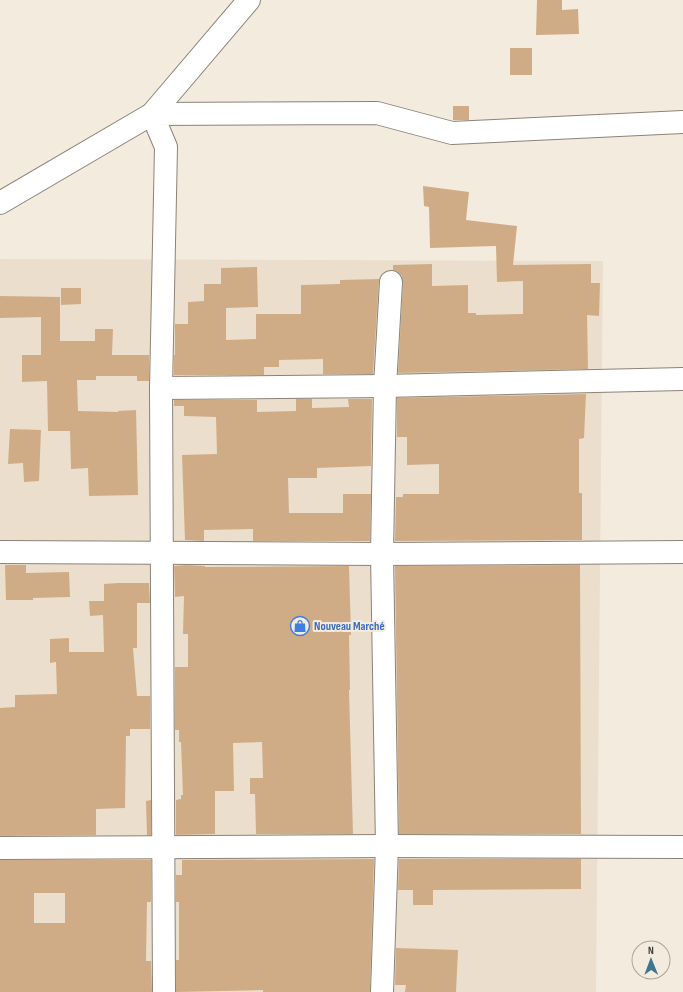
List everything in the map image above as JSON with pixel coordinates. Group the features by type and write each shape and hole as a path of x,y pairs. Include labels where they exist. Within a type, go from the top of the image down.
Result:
{"street":[{"path":"0,203 152,114 249,0"},
{"path":"152,114 377,113 452,133 683,122"},
{"path":"152,114 166,147 160,388 164,992"},
{"path":"382,992 387,846 382,554 385,386 391,282"},
{"path":"160,388 385,386 683,379"},
{"path":"0,552 382,554 683,552"},
{"path":"0,848 387,846 683,847"}],"shaded area":[{"name":"Nouveau Marché","path":"0,259 603,261 596,992 0,992"}],"building":[{"path":"537,0 562,0 562,10 578,9 579,34 536,35"},
{"path":"510,48 532,48 532,75 510,75"},
{"path":"453,106 469,106 469,120 453,120"},
{"path":"423,186 469,192 466,220 517,226 513,265 591,264 591,283 600,283 599,316 587,315 588,369 398,373 403,283 402,276 393,270 393,265 432,264 432,286 468,285 468,313 476,313 476,315 523,314 523,281 497,282 496,246 430,248 429,207 424,206"},
{"path":"257,267 258,307 226,308 226,340 256,339 256,314 301,314 301,285 340,284 340,280 379,279 373,374 323,374 323,359 279,360 279,367 264,367 264,375 174,375 175,324 188,324 188,302 204,301 204,284 221,284 221,268"},
{"path":"61,288 81,288 81,304 61,305"},
{"path":"0,296 60,297 60,341 95,341 95,329 113,329 112,355 149,355 149,381 137,381 137,376 96,376 96,380 77,380 78,411 118,412 136,410 138,495 89,496 88,468 71,469 70,431 48,431 47,381 22,382 22,355 41,355 41,317 0,318"},
{"path":"586,394 584,438 579,439 579,493 582,493 582,540 395,541 396,497 403,497 403,494 439,494 439,464 407,465 407,437 397,437 397,398"},
{"path":"296,399 312,399 312,408 349,407 348,399 372,399 371,466 317,468 317,478 288,478 289,513 343,513 343,494 371,494 370,541 253,541 253,529 204,530 204,541 185,540 182,455 217,454 216,417 184,416 184,406 174,406 174,400 257,400 257,412 296,411"},
{"path":"10,429 41,430 39,481 24,482 23,463 8,464"},
{"path":"5,565 26,565 26,573 69,572 70,597 33,598 33,600 6,600"},
{"path":"186,565 205,567 349,566 351,635 349,635 349,690 353,834 256,834 255,794 250,794 250,778 263,778 262,742 233,743 234,791 215,791 215,834 176,835 176,800 181,799 181,795 183,795 181,742 179,742 179,730 175,730 175,667 188,667 188,634 183,634 184,596 175,597 174,566"},
{"path":"580,565 581,834 399,834 395,566"},
{"path":"149,583 150,603 137,603 137,648 133,648 137,696 150,696 150,729 130,729 130,736 126,736 125,808 96,809 96,835 0,836 0,708 15,707 15,695 57,694 56,662 50,663 50,639 69,638 69,652 104,652 103,615 90,616 89,601 104,601 104,584"},
{"path":"151,800 151,835 147,835 146,801"},
{"path":"374,859 370,992 263,992 263,990 176,992 176,960 179,960 179,902 176,902 176,875 182,875 182,860"},
{"path":"399,859 581,859 581,889 433,890 433,905 413,905 413,890 398,890"},
{"path":"0,860 151,860 151,902 147,902 146,961 151,961 152,992 0,992","holes":["34,893 65,893 65,923 34,923"]},
{"path":"396,948 458,950 456,992 405,992 406,985 395,985"}],"place":[{"name":"Nouveau Marché","path":"300,626"}]}
